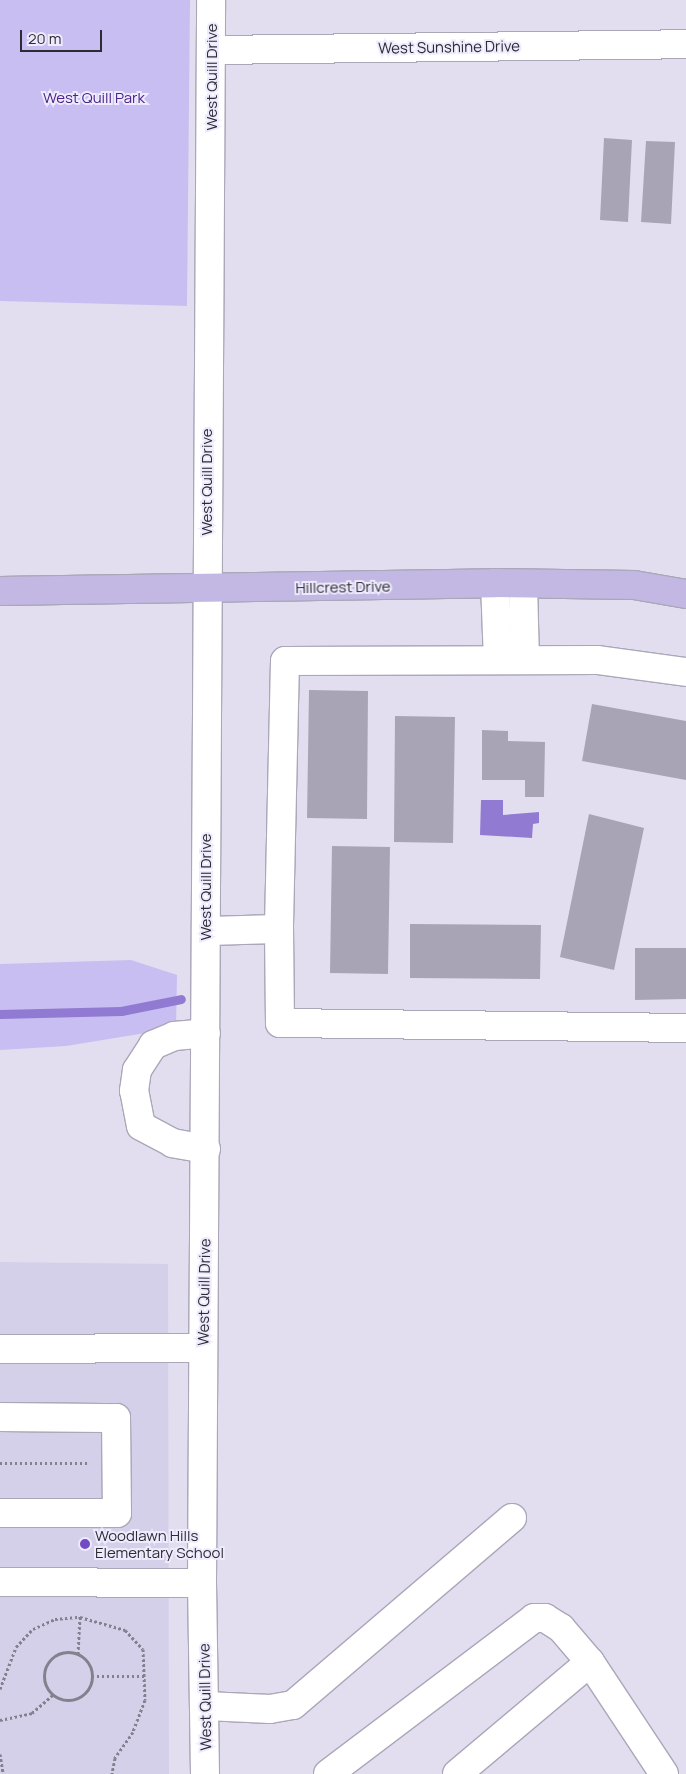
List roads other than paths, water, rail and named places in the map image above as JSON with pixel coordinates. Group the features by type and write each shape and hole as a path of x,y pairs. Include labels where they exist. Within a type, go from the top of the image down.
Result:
{"main road":[{"name":"Hillcrest Drive","path":"0,591 206,590 495,583 634,585 686,594"}],"street":[{"name":"West Quill Drive","path":"205,1774 206,1706 202,1583 206,1149 206,590 211,0"},
{"name":"West Sunshine Drive","path":"212,50 686,44"},
{"path":"495,583 498,660"},
{"path":"523,584 525,660"},
{"path":"686,672 597,660 285,661 279,929 280,1023 686,1028"},
{"path":"206,931 279,929"},
{"path":"206,1033 174,1036 153,1045 137,1070 134,1092 141,1126 173,1142 206,1149"},
{"path":"0,1349 203,1348"},
{"path":"0,1418 116,1418 116,1513 0,1513"},
{"path":"206,1706 270,1709 293,1705 512,1518"},
{"path":"0,1582 202,1583"},
{"path":"328,1774 534,1618 546,1618 561,1628 590,1662 664,1774"},
{"path":"457,1774 590,1662"}],"waterway":[{"path":"0,1014 121,1011 181,999"}],"place":[{"name":"Woodlawn Hills Elementary School","path":"85,1544"}],"park label":[{"name":"West Quill Park","path":"94,98"}]}
